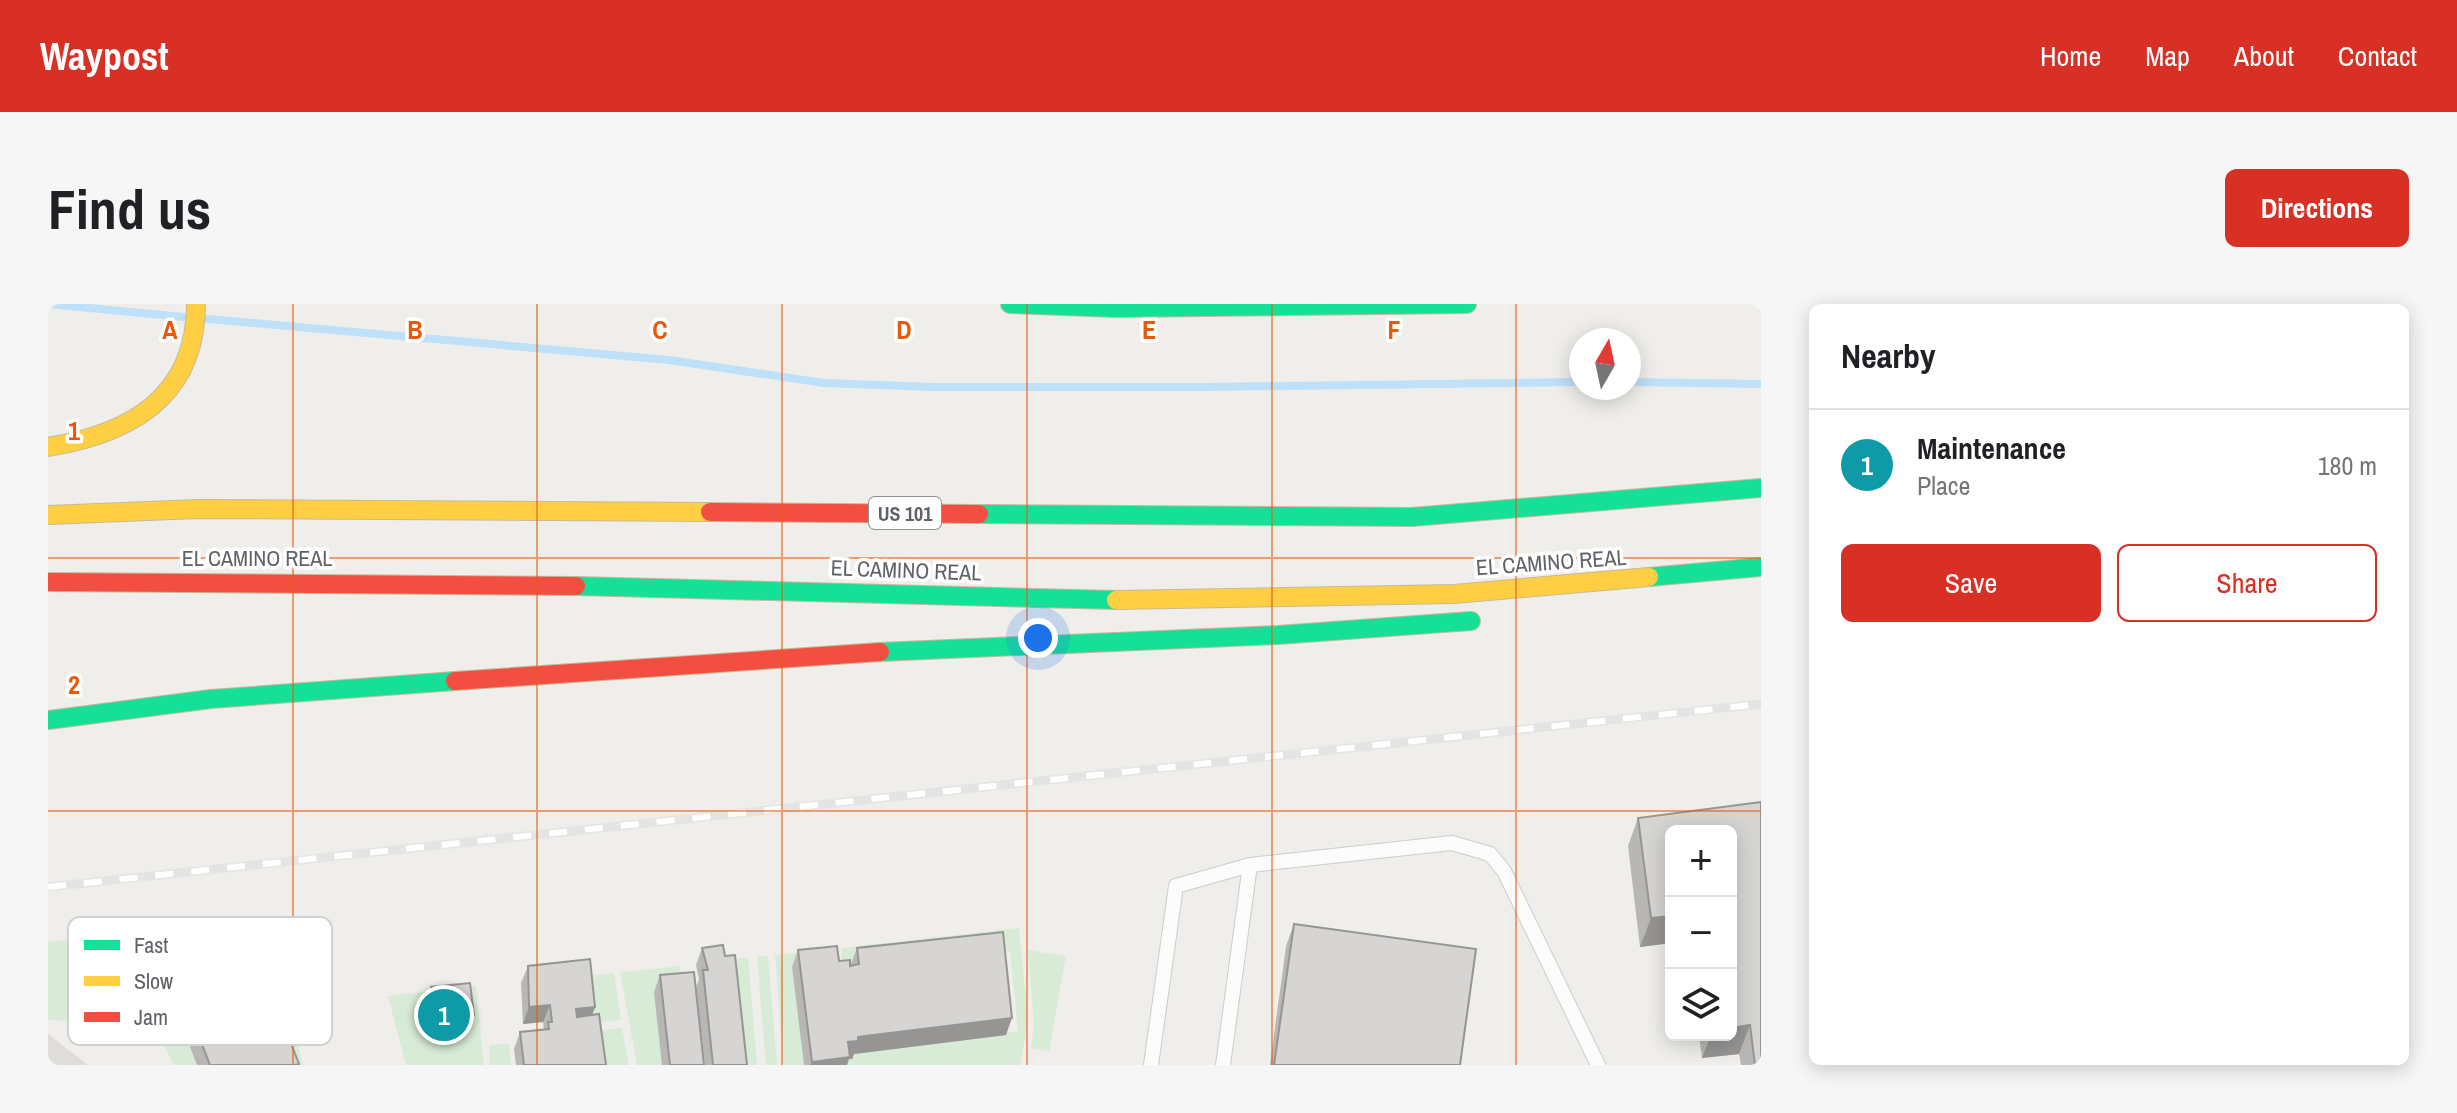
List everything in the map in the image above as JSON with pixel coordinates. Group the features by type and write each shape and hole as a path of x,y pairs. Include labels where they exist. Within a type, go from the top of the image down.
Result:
{"highway":[{"path":"48,447 104,437 145,418 170,390 187,351 196,304"},
{"path":"1010,304 1116,308 1467,304"},
{"name":"US 101","path":"48,515 214,509 1412,517 1761,488"},
{"name":"EL CAMINO REAL","path":"48,582 581,586 1162,601 1454,594 1761,567"},
{"path":"1632,597 1686,576"},
{"path":"48,720 211,699 800,656 1278,635 1497,619"}],"lane":[{"path":"1151,1065 1176,886 1250,865 1452,843 1490,854 1504,871 1598,1065"},
{"path":"1223,1065 1250,865"}],"shaded area":[{"path":"48,1034 88,1065 48,1065"}],"green space":[{"path":"1019,928 1028,1020 1020,1065 843,1065 836,1051 1018,1031 1010,951 842,969 841,948"},
{"path":"68,940 68,1021 48,1020 48,942"},
{"path":"830,949 792,967 804,1065 784,1065 775,955"},
{"path":"1028,950 1066,956 1049,1051 1031,1048 1034,1024"},
{"path":"757,956 768,956 777,1065 766,1065"},
{"path":"748,957 757,1065 739,1065 717,962"},
{"path":"680,966 683,989 662,1065 637,1065 620,972"},
{"path":"614,973 621,1020 589,1024 584,977"},
{"path":"476,986 484,1065 406,1065 388,996"},
{"path":"622,1028 629,1065 598,1065 593,1031"},
{"path":"509,1044 511,1065 490,1065 489,1045"},
{"path":"164,1045 190,1045 197,1065 174,1065"},
{"path":"276,1045 298,1045 303,1065 284,1065"}],"building":[{"path":"1761,802 1761,1065 1755,1065 1750,1025 1737,1027 1737,825 1665,825 1665,917 1651,918 1638,818"},
{"path":"1294,924 1476,949 1460,1065 1274,1065"},
{"path":"1003,932 1012,1018 858,1037 858,1041 848,1042 850,1057 812,1062 798,950 837,946 839,961 850,960 850,966 859,964 857,948"},
{"path":"723,945 725,956 735,955 747,1065 713,1065 703,970 708,970 702,948"},
{"path":"590,959 595,1007 576,1009 577,1017 599,1014 606,1065 524,1065 520,1032 549,1029 548,1022 552,1022 550,1005 529,1007 528,966"},
{"path":"694,972 704,1065 670,1065 660,975"},
{"path":"470,983 474,1015 435,1024 435,1020 422,1022 419,1002 433,1000 431,987"},
{"path":"202,1045 292,1045 299,1064 295,1065 210,1065"}],"waterway":[{"path":"48,304 183,317"},
{"path":"208,319 669,360 824,383 932,387 1205,387 1569,382"},
{"path":"1641,382 1761,384"}],"railway":[{"path":"48,887 1761,704"}],"traffic: fast":[{"path":"1010,304 1116,308 1467,304"},
{"path":"979,514 1412,517 1761,488"},
{"path":"1649,577 1761,567"},
{"path":"576,586 1116,600"},
{"path":"880,652 1278,635 1471,621"},
{"path":"48,720 211,699 455,681"}],"traffic: slow":[{"path":"48,447 105,432 130,421 152,406 171,387 184,364 193,337 196,304"},
{"path":"48,515 198,509 710,512"},
{"path":"1116,600 1454,594 1649,577"}],"traffic: jam":[{"path":"710,512 979,514"},
{"path":"48,582 576,586"},
{"path":"455,681 880,652"}],"place":[{"name":"Maintenance","path":"444,1015"}]}
